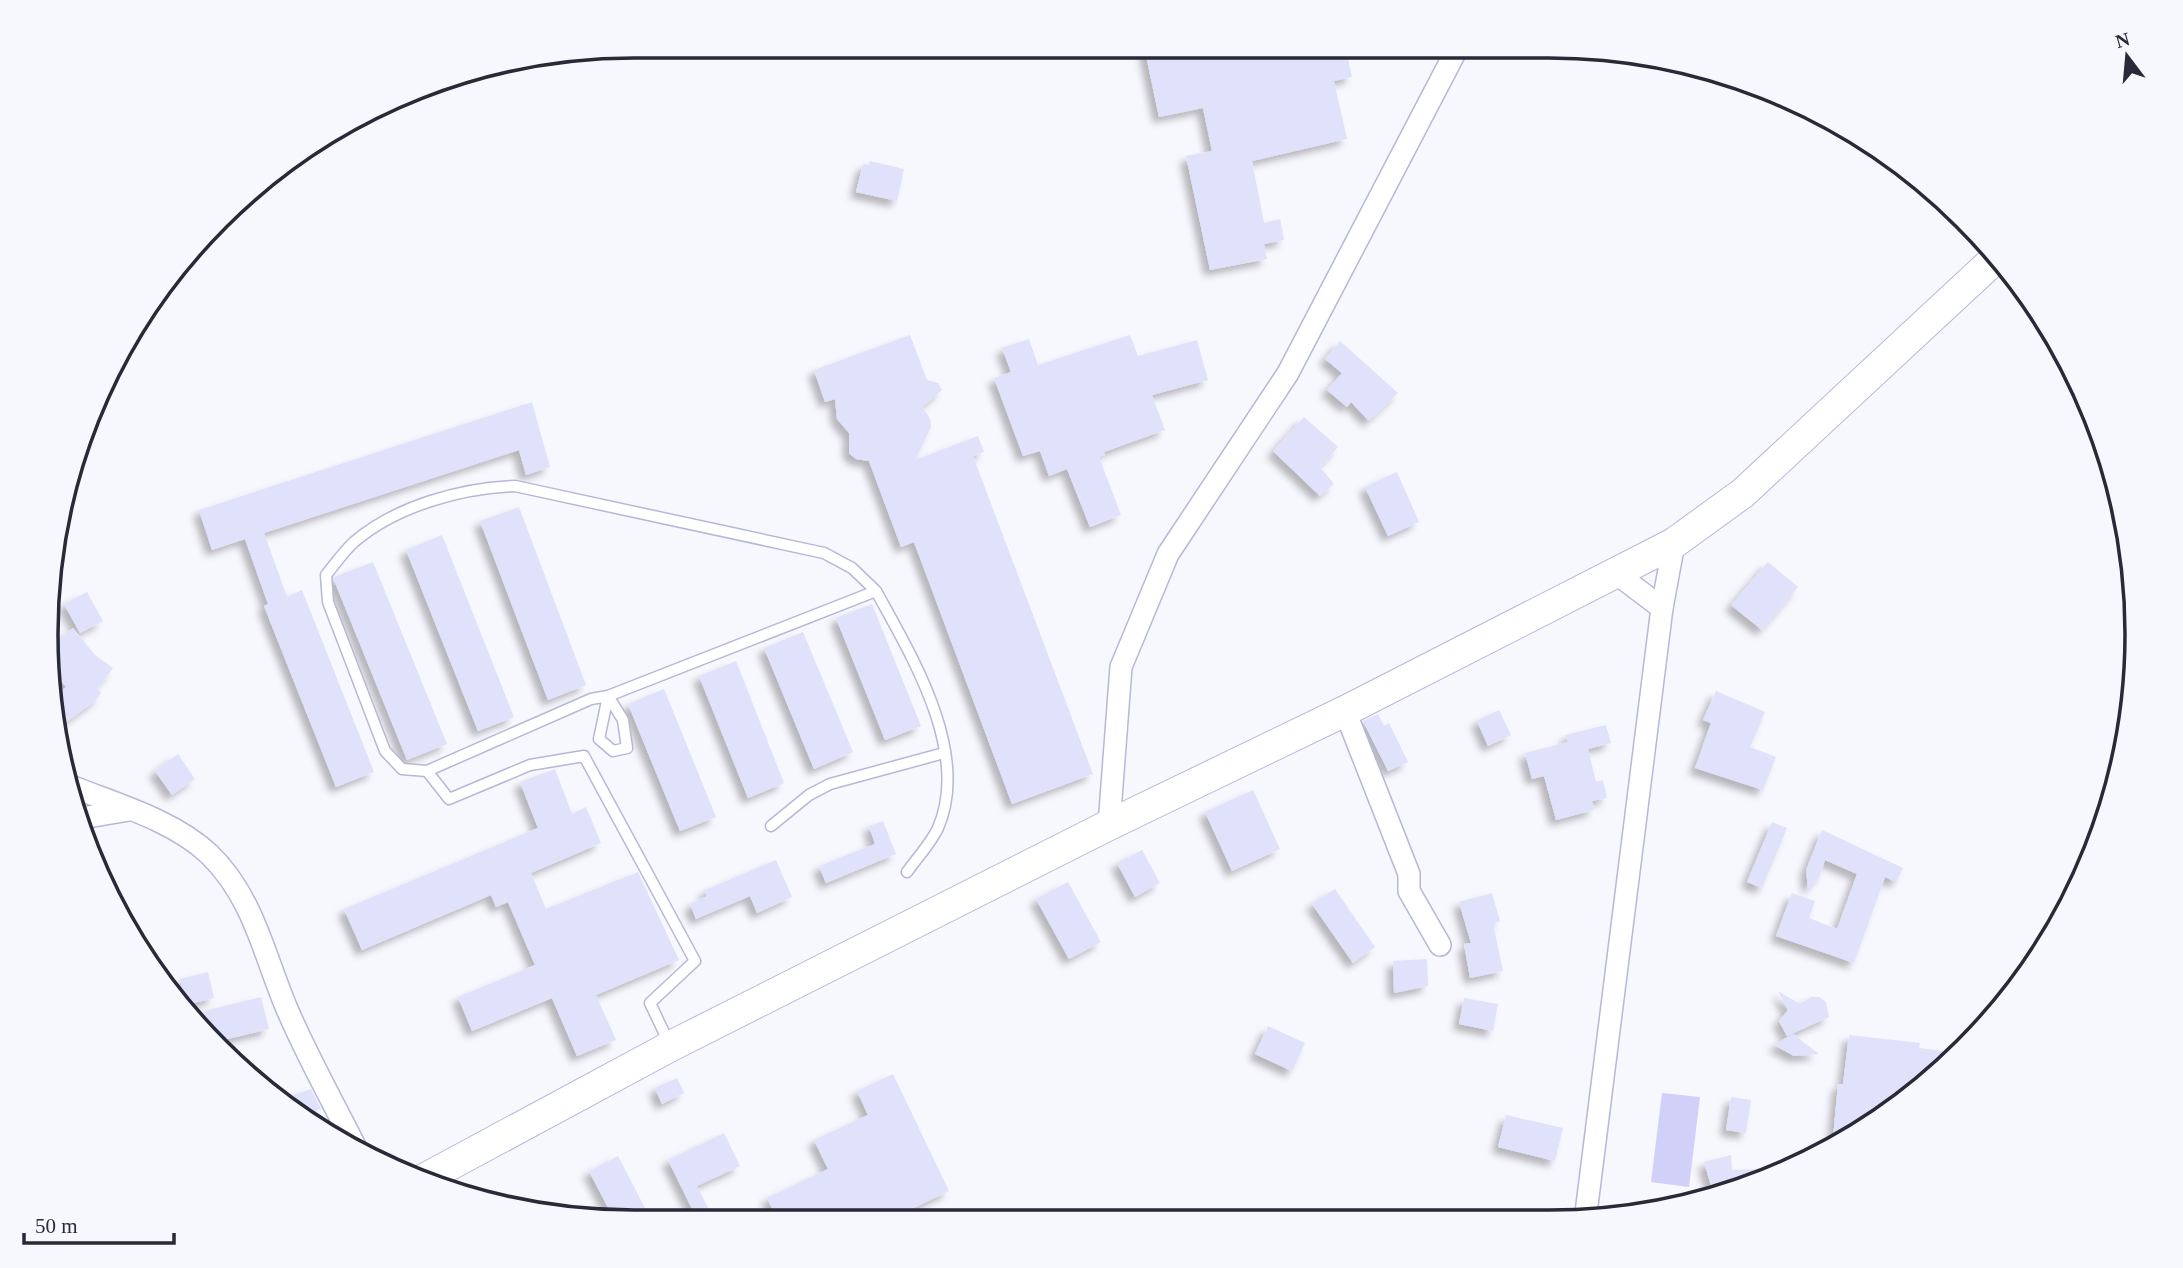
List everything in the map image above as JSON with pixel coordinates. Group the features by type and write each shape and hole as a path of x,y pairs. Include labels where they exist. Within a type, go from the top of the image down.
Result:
{"main road":[{"path":"433,1174 671,1046 1109,825 1345,712 1674,543 1743,493 1990,264"}],"street":[{"path":"1109,825 1121,667 1168,554 1288,373 1452,58"},
{"path":"1587,1209 1662,608 1674,543"},
{"path":"1617,574 1662,608"},
{"path":"1345,712 1409,874 1409,891 1440,945"},
{"path":"79,789 180,834 207,853 228,875 251,911 287,1010 350,1135"},
{"path":"87,817 129,810"}],"lane":[{"path":"876,591 608,696 591,699 427,771 402,769 385,751 328,602 326,575 354,542 404,512 480,487 515,486 548,491 824,553 852,568 876,591 935,706 947,781 938,827 907,872"},
{"path":"608,696 623,720 627,748 613,751 599,739 608,696"},
{"path":"771,826 809,795 830,784 944,753"},
{"path":"427,771 449,799 530,765 584,756 695,961 650,1003 671,1046"}],"shaded area":[{"path":"1662,1093 1700,1097 1689,1187 1651,1182"}],"building":[{"path":"1147,58 1348,58 1352,77 1334,81 1347,139 1252,161 1264,223 1280,219 1284,240 1264,244 1267,259 1210,270 1186,156 1212,151 1203,108 1159,117"},
{"path":"870,161 904,169 897,201 856,192 863,164 869,165"},
{"path":"910,335 927,380 938,383 942,390 922,407 930,418 931,427 915,460 978,436 984,452 973,456 1093,774 1012,804 914,542 901,547 869,461 856,459 849,453 849,433 837,419 835,399 825,402 814,370"},
{"path":"1130,335 1138,356 1197,340 1208,380 1152,395 1165,430 1104,452 1105,455 1099,457 1121,515 1090,527 1067,469 1049,476 1040,451 1023,456 994,378 1011,372 1002,348 1029,339 1038,365"},
{"path":"1340,341 1398,393 1369,421 1351,402 1347,407 1327,390 1342,373 1325,359"},
{"path":"532,402 550,467 526,475 519,450 264,533 287,597 302,590 374,772 336,787 264,606 268,604 245,539 212,550 199,510"},
{"path":"1304,417 1338,447 1320,467 1334,484 1320,496 1273,451"},
{"path":"1397,472 1419,522 1388,536 1365,487"},
{"path":"519,507 586,685 548,700 480,521"},
{"path":"442,535 514,717 478,731 406,550"},
{"path":"373,562 447,744 407,760 334,580 334,577"},
{"path":"1768,562 1798,587 1762,630 1731,605"},
{"path":"87,592 103,621 80,633 64,604"},
{"path":"872,604 921,726 885,740 836,618"},
{"path":"73,628 95,655 113,668 97,689 101,693 95,701 65,723 61,691 66,687 60,679 58,640"},
{"path":"803,632 853,752 814,769 764,648"},
{"path":"736,661 784,783 748,798 699,676"},
{"path":"664,689 716,817 680,831 628,704"},
{"path":"1716,691 1765,712 1750,747 1776,757 1763,790 1695,768 1711,723 1703,720"},
{"path":"1499,710 1511,735 1488,746 1477,721"},
{"path":"1378,714 1384,726 1389,723 1408,762 1388,771 1363,721"},
{"path":"1606,725 1611,743 1588,749 1596,782 1603,780 1607,798 1592,801 1594,810 1556,820 1544,776 1532,779 1525,753 1568,742 1566,735"},
{"path":"178,754 195,779 172,795 155,771"},
{"path":"555,769 572,814 586,807 601,843 531,873 546,909 638,872 679,960 596,995 616,1040 577,1056 552,998 472,1031 458,997 535,965 508,902 496,907 491,895 362,950 344,909 538,828 520,782"},
{"path":"1253,790 1280,849 1232,871 1205,812"},
{"path":"883,821 896,854 826,883 819,866 875,844 869,826"},
{"path":"1772,822 1787,828 1762,888 1747,882"},
{"path":"1822,830 1903,868 1896,882 1885,877 1854,963 1776,936 1792,893 1815,901 1809,918 1837,929 1857,874 1825,860 1820,876 1808,889 1806,870"},
{"path":"1142,850 1160,883 1135,897 1117,863"},
{"path":"776,860 792,897 757,913 750,896 696,919 690,904 707,896 705,890"},
{"path":"1068,882 1101,942 1069,959 1036,899"},
{"path":"1335,889 1375,947 1353,963 1312,904"},
{"path":"1492,893 1500,921 1493,923 1503,971 1470,978 1464,944 1471,943 1459,902"},
{"path":"1427,959 1428,986 1394,993 1393,961"},
{"path":"208,972 214,998 192,1003 183,992 180,979"},
{"path":"1778,991 1800,1004 1811,997 1819,997 1826,1002 1829,1017 1787,1036 1779,1021 1788,1010"},
{"path":"261,997 269,1029 226,1040 206,1020 204,1011"},
{"path":"1464,998 1498,1004 1493,1031 1459,1024"},
{"path":"1268,1026 1305,1043 1292,1071 1255,1054"},
{"path":"1793,1034 1819,1054 1794,1056 1774,1045"},
{"path":"1849,1035 1920,1043 1919,1048 1945,1052 1900,1091 1833,1135 1838,1084 1843,1084"},
{"path":"893,1074 949,1191 910,1210 773,1210 767,1198 828,1169 814,1140 868,1115 857,1091"},
{"path":"677,1078 684,1093 662,1104 655,1088"},
{"path":"311,1089 321,1109 312,1112 290,1096"},
{"path":"1731,1097 1751,1100 1746,1133 1726,1130"},
{"path":"1506,1115 1563,1128 1555,1161 1498,1147"},
{"path":"724,1133 740,1166 697,1186 709,1210 693,1210 668,1160"},
{"path":"1731,1155 1732,1170 1762,1169 1711,1187 1704,1162"},
{"path":"618,1156 646,1210 609,1209 589,1171"}]}
